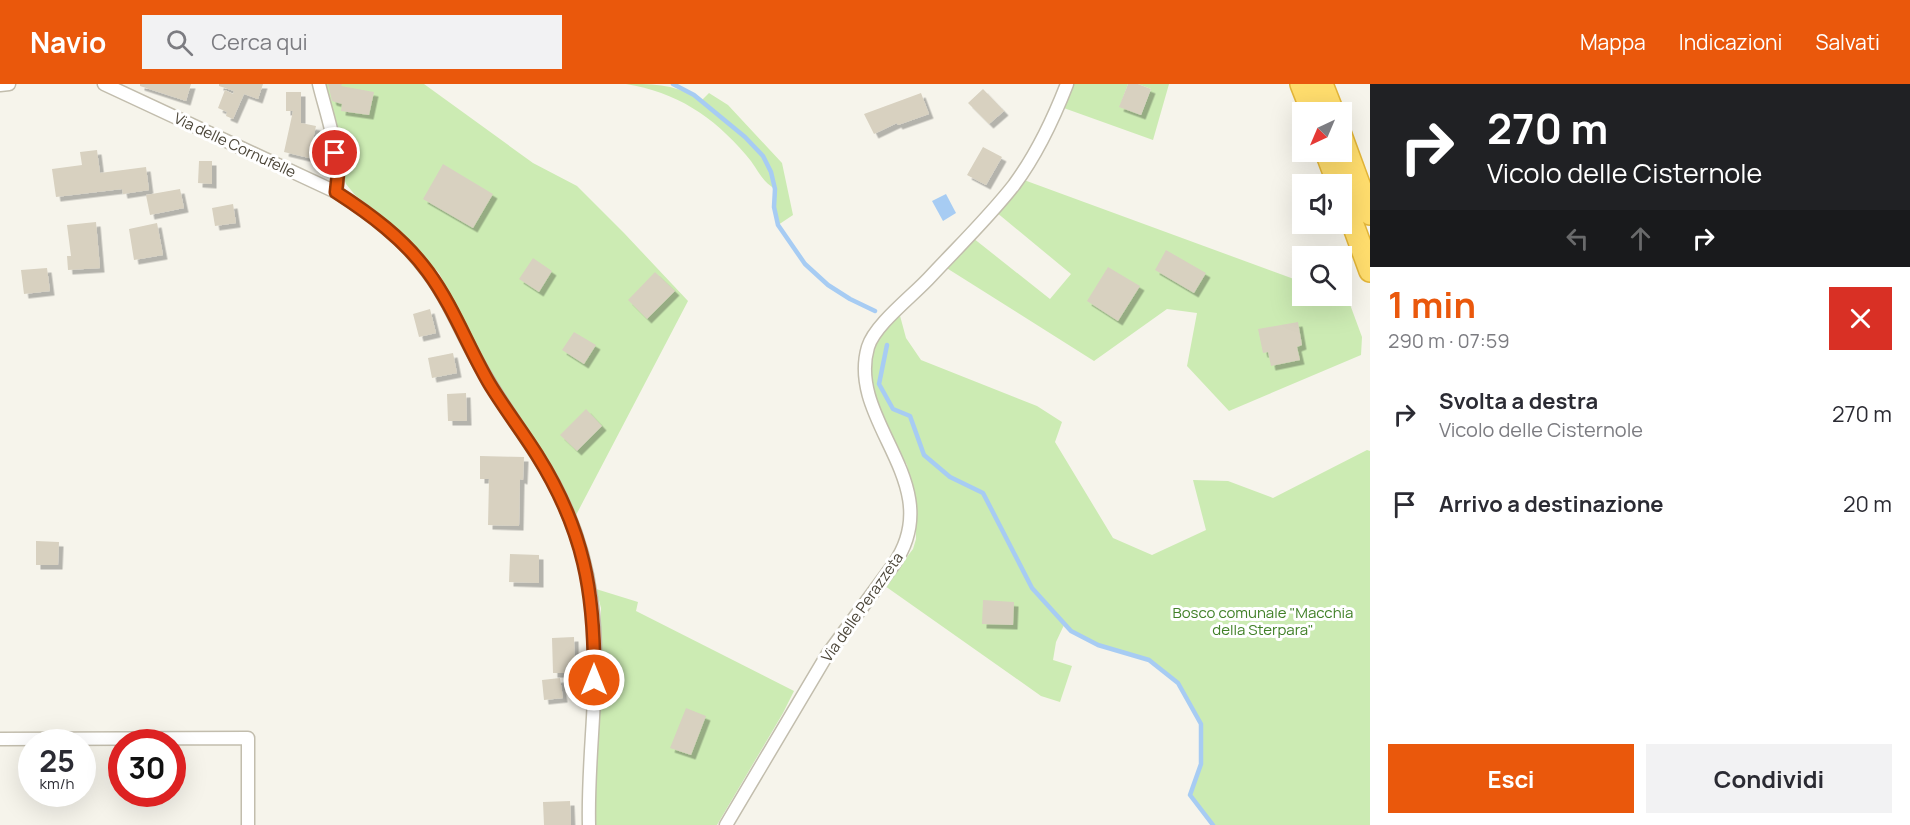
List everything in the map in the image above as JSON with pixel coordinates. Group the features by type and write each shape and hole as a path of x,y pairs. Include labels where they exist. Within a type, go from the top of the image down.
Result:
{"highway":[{"path":"1301,84 1308,102"},
{"path":"1322,84 1329,102"},
{"path":"1351,162 1370,214"},
{"path":"1352,222 1370,271"}],"street":[{"path":"0,85 9,84"},
{"name":"Via delle Cornufelle","path":"104,84 336,192 392,233 429,273 493,389 546,471 570,520 584,561 593,614 594,680 589,825"},
{"path":"319,84 336,157 338,173 336,192"},
{"name":"Via delle Perazzeta","path":"726,825 827,655 894,564 907,538 910,516 905,480 898,460 875,414 867,386 865,362 869,344 883,323 919,289 1009,190 1043,139 1067,84"},
{"path":"0,739 248,738 248,825"}],"green space":[{"path":"320,84 424,84 533,163 577,186 688,301 575,517 568,495 547,459 516,419 498,390 439,273 387,220 355,195 346,184 338,162"},
{"path":"626,84 666,86 683,91 701,101 709,93 728,105 782,163 793,215 778,225 774,207 775,189 766,182 733,141 707,118 661,93"},
{"path":"1070,84 1128,84 1120,106 1141,115 1151,89 1138,84 1169,84 1153,140 1061,107"},
{"path":"1024,180 1292,278 1292,306 1351,306 1362,337 1361,355 1229,411 1187,366 1197,313 1167,309 1094,361 945,267 973,238 1050,299 1071,274 996,212"},
{"name":"Bosco comunale \"Macchia della Sterpara\"","path":"899,312 906,338 921,360 1037,406 1062,422 1055,442 1113,538 1152,555 1206,530 1193,480 1228,481 1273,498 1367,450 1370,451 1370,825 1213,825 1190,795 1201,764 1201,724 1178,683 1149,660 1098,644 1071,631 1064,625 1056,642 1053,660 1072,666 1060,702 1041,696 885,586 913,549 916,539 916,514 907,465 883,422 870,381 875,338"},
{"path":"596,589 638,602 636,611 794,691 717,825 590,825 598,715 601,608"}],"water":[{"path":"946,194 956,213 943,221 932,201"}],"building":[{"path":"140,84 191,84 186,101 140,86"},
{"path":"219,84 263,84 258,99 244,94 233,119 226,116 227,112 218,108 225,90 233,94 234,91 219,86"},
{"path":"328,84 342,84 341,86 374,92 369,115 341,111 342,104 332,101"},
{"path":"1128,84 1138,84 1151,89 1141,115 1119,107"},
{"path":"983,89 1004,111 989,124 968,103"},
{"path":"286,92 301,92 301,123 316,126 309,158 284,152 293,111 286,111"},
{"path":"921,93 929,114 898,125 897,123 874,134 864,114"},
{"path":"983,147 1002,157 986,185 967,175"},
{"path":"97,150 100,173 146,167 149,190 123,194 122,189 56,197 52,169 82,165 80,152"},
{"path":"199,161 212,161 212,184 198,183"},
{"path":"443,164 493,194 473,228 423,199"},
{"path":"180,189 184,208 150,215 146,195"},
{"path":"233,204 236,223 215,226 212,208"},
{"path":"96,222 100,268 68,270 67,256 71,256 67,225"},
{"path":"157,223 163,255 134,260 129,229"},
{"path":"1166,250 1206,273 1194,293 1155,270"},
{"path":"533,258 552,271 539,292 519,279"},
{"path":"1108,267 1140,286 1118,321 1087,301"},
{"path":"47,268 50,291 24,294 21,270"},
{"path":"655,272 675,291 647,319 628,300"},
{"path":"430,309 436,333 419,337 413,314"},
{"path":"1298,322 1302,345 1297,347 1300,360 1271,366 1268,352 1263,353 1258,329"},
{"path":"574,332 596,345 584,364 562,350"},
{"path":"453,353 457,373 432,378 428,358"},
{"path":"466,393 467,421 448,421 447,394"},
{"path":"586,409 602,426 577,451 560,435"},
{"path":"480,456 524,457 523,480 520,479 519,526 488,525 489,479 480,479"},
{"path":"36,541 59,542 58,565 36,565"},
{"path":"510,554 539,555 539,583 509,582"},
{"path":"983,600 1014,602 1013,625 982,624"},
{"path":"574,637 575,673 553,673 552,638"},
{"path":"560,678 563,698 544,700 542,680"},
{"path":"686,708 706,716 691,755 670,748"},
{"path":"570,801 571,825 544,825 543,802"}],"waterway":[{"path":"673,84 694,95 745,137 763,156 771,172 775,189 774,207 778,225 805,264 828,285 875,311"},
{"path":"887,345 879,384 893,409 910,416 924,455 950,477 983,493 1032,588 1071,631 1098,645 1149,660 1178,683 1201,724 1201,764 1190,795 1213,825"}],"route":[{"path":"335,153 338,173 336,192 392,233 429,273 447,302 489,383 537,454 566,509 584,561 591,597 594,680"}]}
